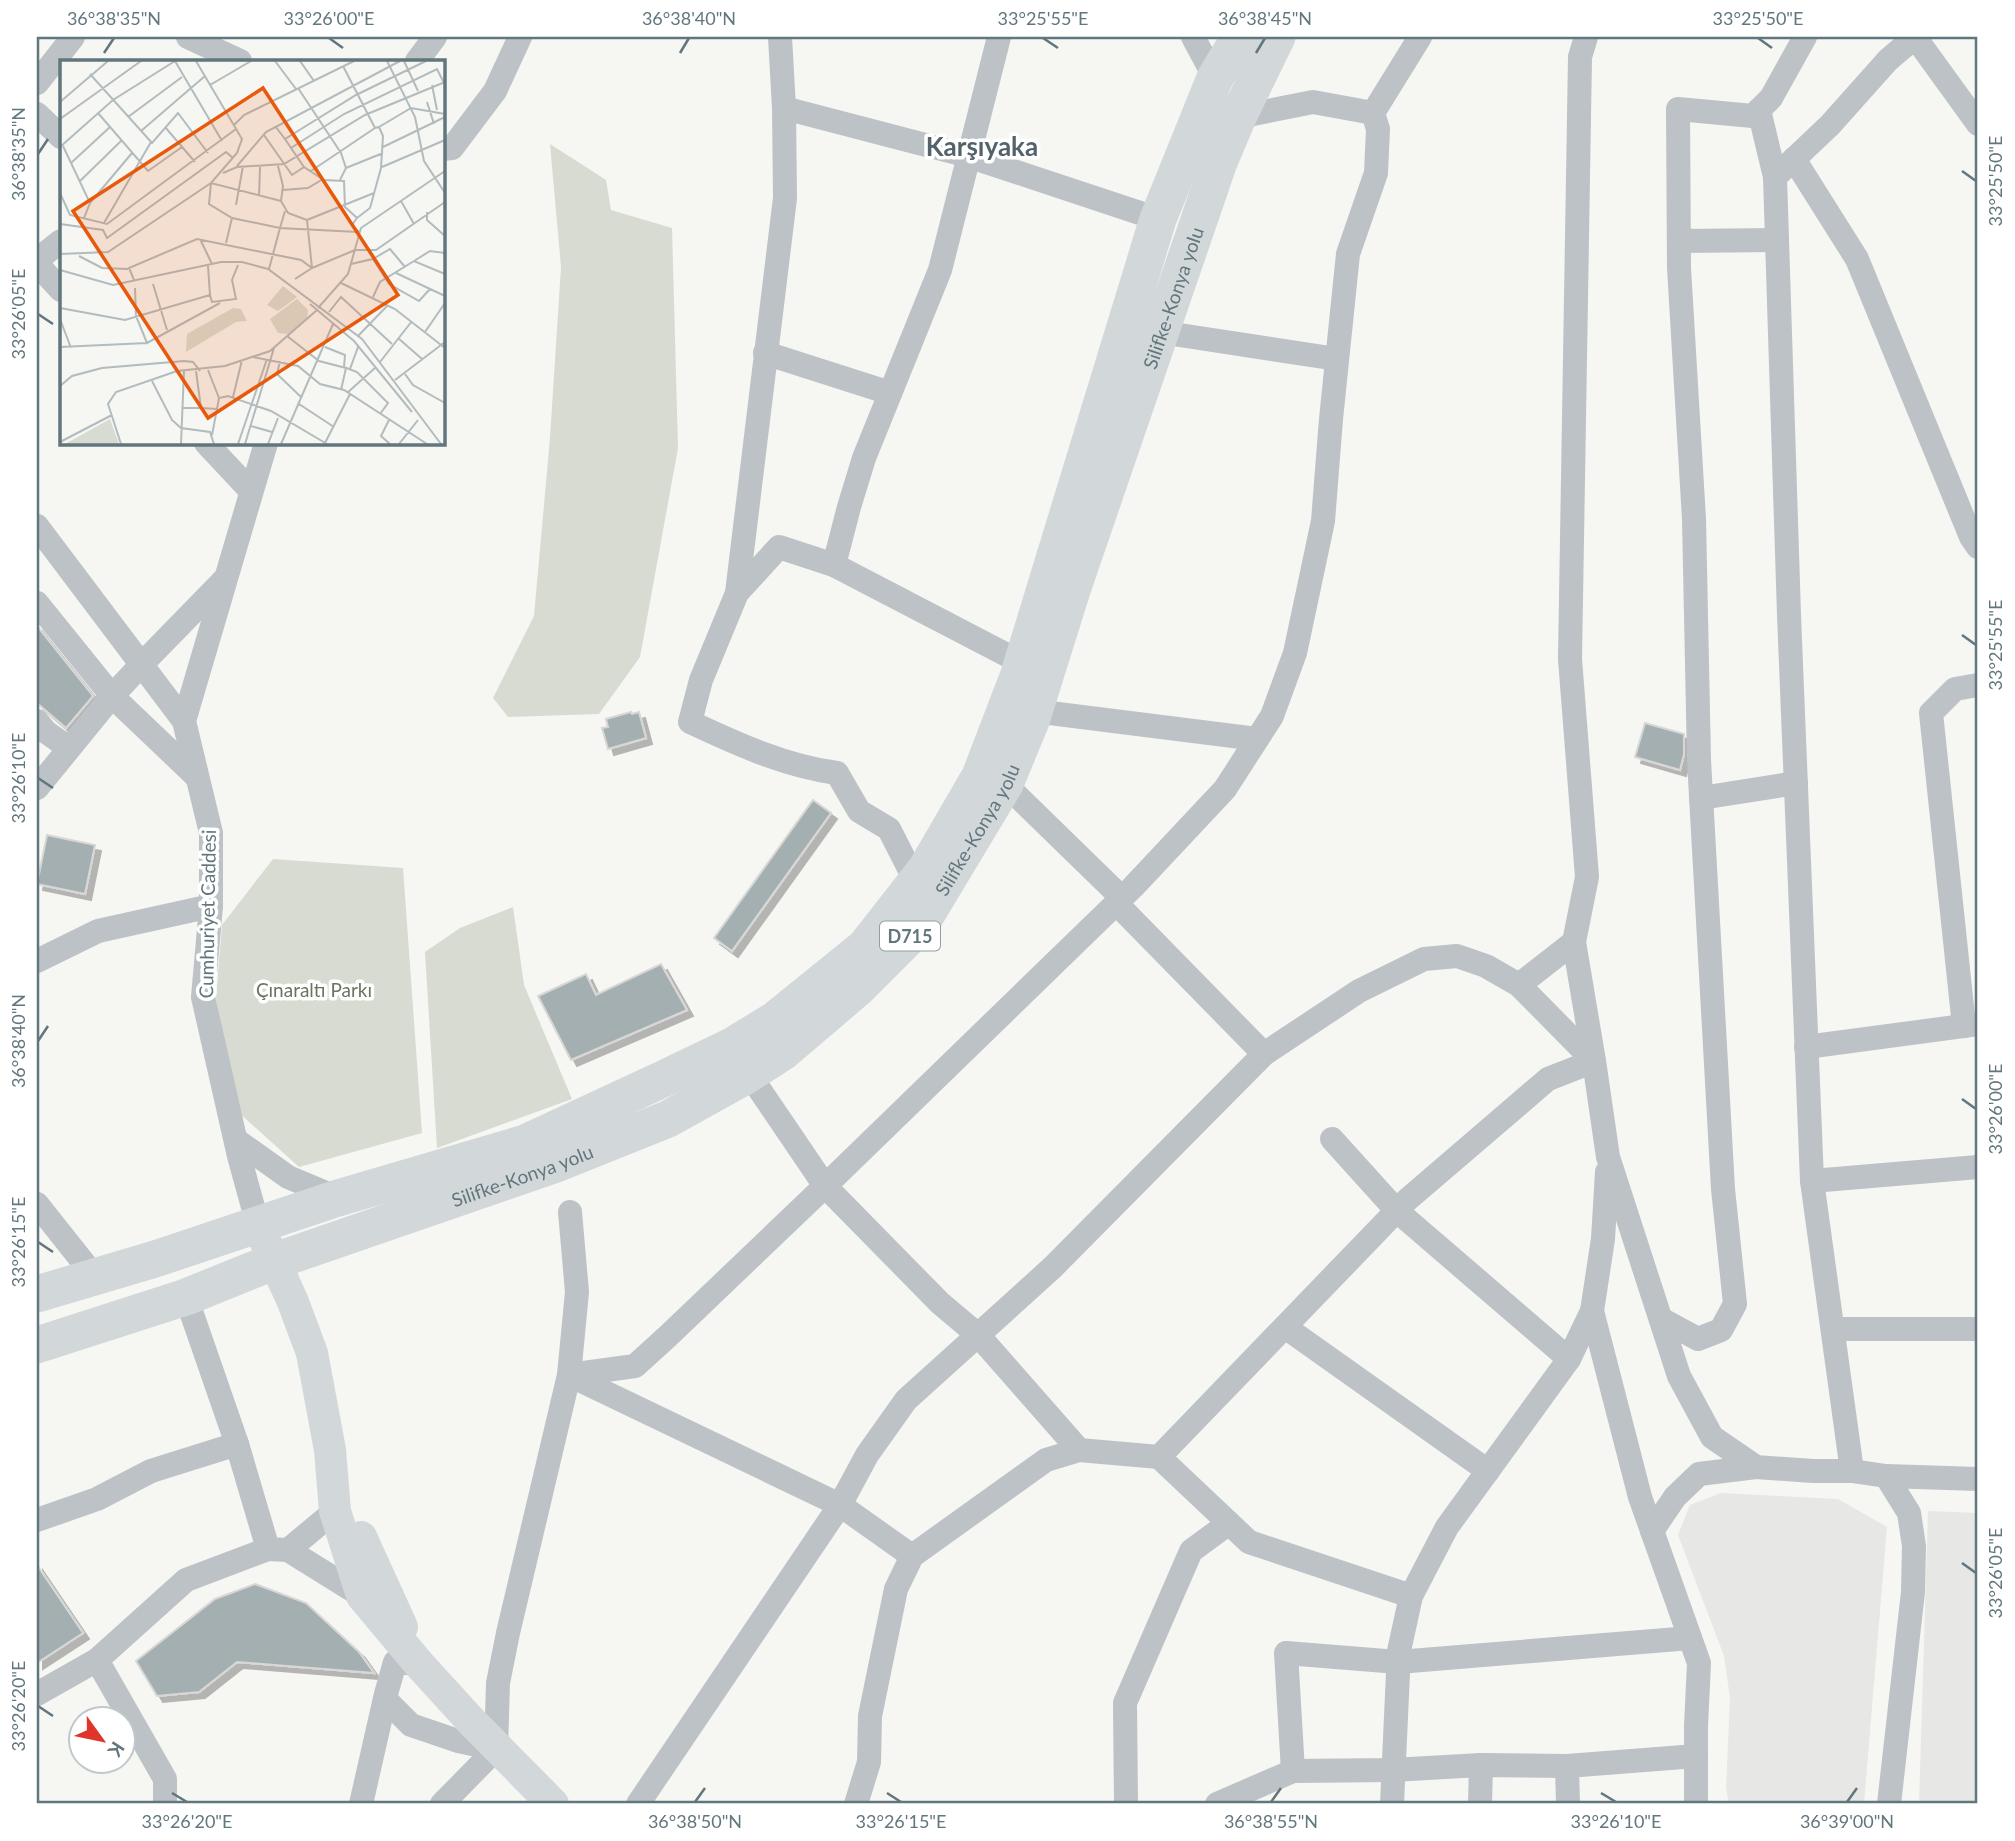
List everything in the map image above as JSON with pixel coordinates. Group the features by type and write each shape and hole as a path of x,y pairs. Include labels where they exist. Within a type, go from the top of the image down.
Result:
{"highway":[{"name":"Silifke-Konya yolu","path":"37,1345 186,1297 275,1261 569,1159 668,1119 750,1074 783,1052 858,988 919,927 1006,784 1034,710 1034,669 1158,219 1215,78 1240,37"},
{"name":"Silifke-Konya yolu","path":"37,1294 338,1198 524,1143 732,1046 776,1019 865,947 926,869 980,776 1034,669 1160,332 1219,162 1277,37"}],"main road":[{"path":"258,1225 293,1302 312,1353 330,1450 335,1511 362,1596 419,1664 464,1731 496,1749 553,1804"},
{"path":"330,1450 355,1523 419,1664"}],"street":[{"path":"37,83 73,37"},
{"path":"188,37 238,60"},
{"path":"444,149 452,148 495,91 520,37"},
{"path":"780,37 785,108 785,198 737,593 701,680 690,722 750,749 812,770 837,773 859,811 889,829 916,882"},
{"path":"834,565 864,458 940,270 999,37"},
{"path":"1193,37 1215,78"},
{"path":"569,1375 635,1366 825,1186 1119,900 1225,789 1272,716 1295,653 1323,521 1348,254 1376,173 1378,129 1373,113 1420,37"},
{"path":"1586,37 1580,57 1570,659 1587,877 1574,942 1608,1157 1679,1376 1712,1437 1756,1467"},
{"path":"1661,1320 1698,1339 1721,1330 1735,1304 1723,1189 1699,760 1694,519 1679,268 1678,109 1753,116 1771,98 1805,37"},
{"path":"1775,177 1830,125 1888,60 1915,37 1978,124"},
{"path":"1238,117 1313,102 1373,113"},
{"path":"785,108 968,156 1158,219"},
{"path":"1759,110 1775,177 1812,1181 1852,1471"},
{"path":"37,114 60,136"},
{"path":"1794,159 1857,259 1971,537 1978,547"},
{"path":"1679,241 1777,240"},
{"path":"60,242 37,262 60,288"},
{"path":"1160,332 1337,359"},
{"path":"765,353 890,393"},
{"path":"207,444 251,491"},
{"path":"184,721 266,444"},
{"path":"37,526 184,721"},
{"path":"737,593 779,548 834,565 1034,669"},
{"path":"37,788 112,696 227,577"},
{"path":"37,603 112,696 198,777"},
{"path":"1806,1047 1971,1025 1931,713 1955,689 1978,685"},
{"path":"1034,710 1257,739"},
{"path":"37,721 46,732 69,748"},
{"name":"Cumhuriyet Caddesi","path":"184,721 211,833 211,906 203,996 258,1225"},
{"path":"1701,797 1796,783"},
{"path":"1006,784 1264,1054"},
{"path":"37,961 98,932 211,906"},
{"path":"1519,985 1574,942"},
{"path":"638,1804 840,1505 867,1455 906,1400 1053,1267 1264,1054 1359,991 1424,959 1457,956 1486,966 1519,985 1594,1061"},
{"path":"1159,1457 1397,1211 1548,1079 1594,1061"},
{"path":"750,1074 825,1186 940,1303 978,1335 1079,1450"},
{"path":"1332,1139 1397,1211 1569,1359"},
{"path":"236,1140 288,1177 338,1198"},
{"path":"1392,1804 1398,1662 1411,1596 1447,1527 1569,1359 1592,1311 1603,1238 1608,1157"},
{"path":"1812,1181 1978,1167"},
{"path":"37,1204 95,1277"},
{"path":"442,1804 496,1749 498,1683 569,1375 578,1292 570,1212"},
{"path":"186,1297 237,1444 278,1549 362,1596"},
{"path":"1592,1311 1640,1497 1699,1663 1696,1804"},
{"path":"1285,1327 1488,1471"},
{"path":"1833,1329 1978,1329"},
{"path":"569,1375 840,1505 912,1556"},
{"path":"37,1520 97,1499 151,1471 237,1444"},
{"path":"856,1804 869,1762 870,1716 896,1589 912,1556 1046,1460 1079,1450 1159,1457 1250,1542 1411,1596"},
{"path":"1653,1531 1675,1497 1699,1474 1756,1467 1978,1479"},
{"path":"1886,1476 1909,1513 1914,1546 1913,1592 1889,1804"},
{"path":"37,1694 97,1660 186,1580 278,1549 335,1511"},
{"path":"1126,1804 1125,1703 1191,1552 1229,1522"},
{"path":"1293,1771 1286,1653 1398,1662 1690,1638"},
{"path":"97,1660 165,1779 165,1804"},
{"path":"361,1804 396,1662 419,1664"},
{"path":"385,1699 411,1725 464,1731"},
{"path":"1227,1802 1293,1771 1392,1770 1480,1765 1567,1766 1696,1756"},
{"path":"1480,1765 1480,1804"},
{"path":"1567,1766 1568,1804"}],"shaded area":[{"path":"1721,1493 1838,1499 1887,1527 1864,1804 1729,1803 1726,1788 1730,1698 1724,1656 1678,1535 1690,1505"},
{"path":"1928,1511 1978,1513 1978,1804 1919,1804"}],"green space":[{"path":"550,144 606,180 611,210 672,228 678,448 640,657 599,714 508,717 493,698 534,616 550,438 561,267"},
{"name":"Çınaraltı Parkı","path":"273,859 403,868 422,1133 299,1167 237,1111 216,999 222,925"},
{"path":"513,907 524,985 572,1099 437,1148 425,952 460,928"}],"building":[{"path":"37,626 93,696 66,728 37,703"},
{"path":"639,712 646,738 608,749 602,728 608,727 606,719"},
{"path":"1645,723 1684,734 1684,754 1680,770 1635,757"},
{"path":"813,800 831,813 732,951 714,938"},
{"path":"47,835 95,845 85,894 37,884"},
{"path":"661,964 687,1010 571,1060 538,996 586,974 596,995"},
{"path":"37,1565 83,1633 37,1663"},
{"path":"255,1584 306,1603 359,1652 374,1673 237,1662 199,1692 157,1696 136,1661 215,1599"}],"district":[{"name":"Karşıyaka","path":"982,146"}]}
